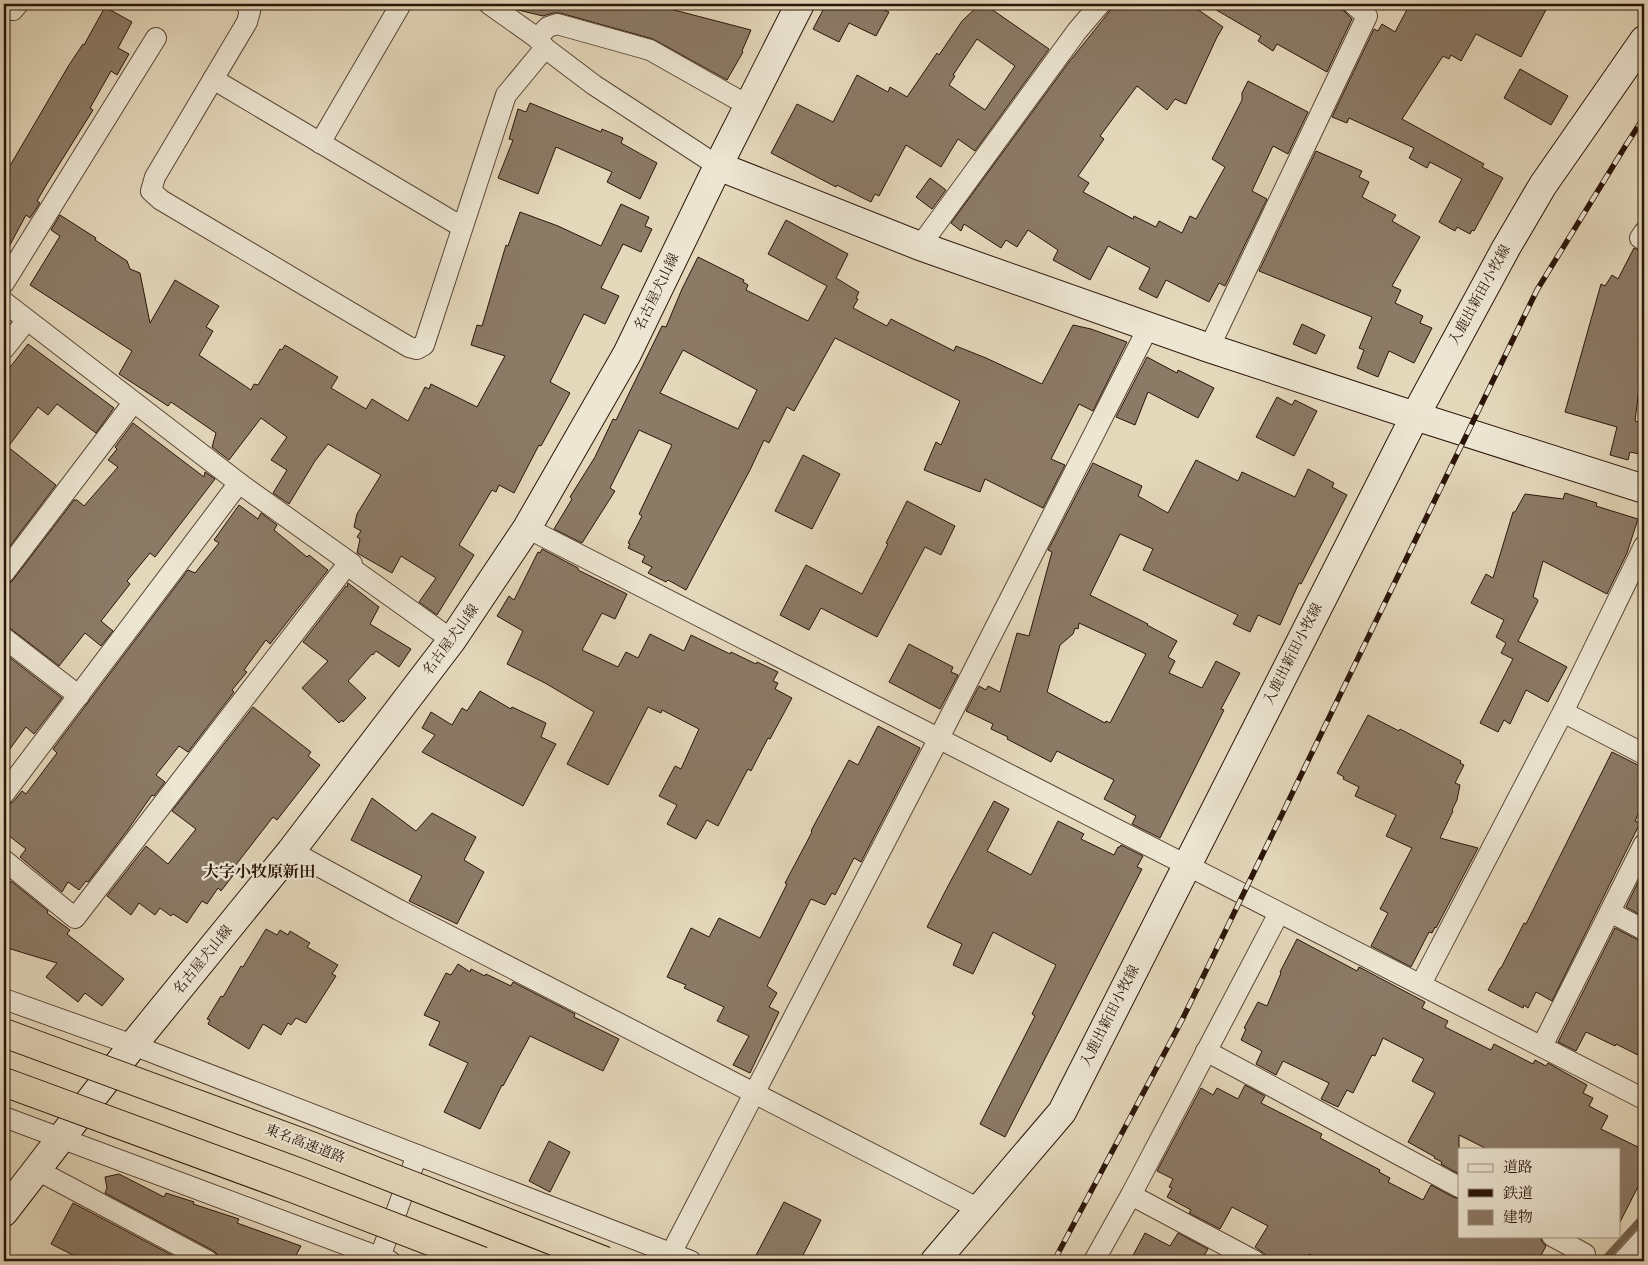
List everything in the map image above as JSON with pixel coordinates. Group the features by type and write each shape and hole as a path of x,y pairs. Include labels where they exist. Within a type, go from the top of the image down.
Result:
{"highway":[{"name":"東名高速道路","path":"4,1032 312,1146 605,1261"},
{"path":"4,1082 286,1186 482,1261"}],"main road":[{"name":"名古屋犬山線","path":"4,1212 133,1045 291,851 452,640 527,528 627,354 718,166 800,4"},
{"name":"入鹿出新田小牧線","path":"934,1261 1062,1112 1414,416 1506,248 1543,185 1644,40"},
{"path":"718,166 920,246 1208,348 1644,489"}],"street":[{"path":"4,9 12,10 18,4"},
{"path":"246,4 250,12 248,22 155,177 151,184 151,191 161,200 409,347 417,349 424,345 506,95 541,43 548,27 557,24 650,50 749,106"},
{"path":"320,143 401,4"},
{"path":"490,4 610,95 718,166"},
{"path":"920,246 1077,31 1100,4"},
{"path":"1208,348 1367,16 1354,4"},
{"path":"4,283 156,38"},
{"path":"213,79 462,227"},
{"path":"1644,232 1640,238 1644,240"},
{"path":"4,302 239,483 352,564 347,565 75,918 4,860"},
{"path":"4,349 27,320"},
{"path":"669,1257 939,738 1149,326"},
{"path":"4,573 133,403"},
{"path":"4,794 239,483"},
{"path":"527,528 1644,1099"},
{"path":"1421,984 1563,712 1644,546"},
{"path":"347,565 452,640"},
{"path":"4,638 79,696"},
{"path":"1563,712 1644,754"},
{"path":"1542,1046 1644,844"},
{"path":"291,851 399,910 979,1209"},
{"path":"1610,912 1644,930"},
{"path":"1094,1261 1131,1195 1279,913"},
{"path":"4,999 133,1045 417,1155 669,1257 691,1261"},
{"path":"1206,1051 1458,1186"},
{"path":"4,1117 385,1259 417,1155"},
{"path":"37,1170 208,1261"},
{"path":"1131,1195 1255,1261"},
{"path":"1556,1238 1585,1254 1579,1261"},
{"path":"1623,1261 1644,1238"}],"building":[{"path":"519,4 651,4 751,30 743,52 727,80 653,39 560,13 543,16 518,10"},
{"path":"816,4 887,4 884,10 889,12 876,36 849,23 839,42 813,29 823,10 815,6"},
{"path":"980,4 984,4 1049,49 975,151 958,139 941,167 906,145 879,196 875,194 871,202 837,185 836,187 771,153 797,104 833,122 857,75 888,92 890,87 907,97 962,21","holes":["977,39 1015,66 985,110 949,85 955,76 953,75"]},
{"path":"1113,4 1190,4 1223,27 1186,104 1175,99 1167,110 1137,86 1100,136 1104,139 1078,176 1089,183 1083,192 1133,219 1134,216 1156,227 1159,221 1182,233 1190,216 1196,219 1225,167 1212,159 1242,100 1242,93 1248,81 1308,112 1288,154 1273,146 1252,191 1267,199 1225,286 1219,283 1209,302 1166,280 1157,298 1139,289 1150,268 1108,246 1090,280 1053,260 1058,250 1028,230 1017,247 1006,240 1001,248 964,224 961,231 951,223 1069,62 1109,12"},
{"path":"1206,4 1331,4 1344,11 1352,19 1327,72 1277,44 1273,51 1258,41 1261,36"},
{"path":"1410,4 1549,4 1521,57 1476,34 1461,61 1451,55 1449,59 1443,56 1402,119 1484,164 1482,167 1503,178 1474,231 1472,230 1470,234 1457,227 1455,231 1439,222 1462,179 1430,162 1427,168 1409,158 1414,148 1349,118 1347,123 1332,117 1374,29 1378,31 1382,24 1395,32"},
{"path":"105,7 132,22 118,48 129,54 117,75 111,71 90,108 93,110 37,201 40,203 30,218 26,215 4,256 4,176"},
{"path":"1520,69 1568,96 1551,125 1504,98"},
{"path":"530,103 601,132 602,129 623,138 621,143 657,163 640,199 607,182 612,172 556,147 538,194 498,178 513,140 509,139 518,109 526,112"},
{"path":"1316,151 1362,171 1359,177 1369,182 1362,197 1396,215 1392,221 1420,237 1392,286 1401,290 1395,303 1423,316 1420,323 1432,328 1414,363 1389,351 1378,377 1357,368 1364,350 1359,348 1372,317 1259,271"},
{"path":"930,178 946,190 932,209 916,197"},
{"path":"621,204 649,217 645,226 652,229 641,252 623,244 601,288 619,296 605,324 584,314 550,382 570,393 541,446 539,445 514,493 499,485 496,492 492,490 459,545 474,555 437,615 419,602 436,578 401,556 392,573 357,553 360,539 357,537 361,531 354,527 357,514 381,475 328,444 315,461 289,504 273,493 287,470 271,460 287,437 261,418 229,460 212,447 216,433 171,402 168,406 119,374 132,351 30,285 60,236 51,230 60,215 127,261 130,269 140,273 150,323 175,280 219,306 206,327 213,331 199,355 251,390 254,384 258,385 280,349 282,350 285,345 338,377 331,388 366,409 372,399 408,421 425,387 429,389 431,384 477,407 505,356 471,345 477,325 482,326 506,245 508,246 520,212 558,226 601,246"},
{"path":"786,220 848,254 836,278 859,292 856,298 858,299 853,308 887,326 891,319 954,351 956,346 1042,384 1073,325 1091,329 1127,342 1093,411 1079,404 1051,459 1065,465 1043,508 985,479 980,492 924,470 936,442 941,445 960,401 835,338 794,411 787,407 769,443 764,440 686,590 668,580 666,582 648,573 652,567 642,562 645,556 628,548 630,544 628,543 642,516 639,514 672,445 639,430 610,488 615,491 582,543 554,529 572,499 570,497 595,457 613,419 616,420 662,326 666,327 698,257 744,280 743,282 748,285 746,290 808,321 827,286 768,254","holes":["683,350 757,390 738,429 660,393"]},
{"path":"1634,248 1644,252 1644,350 1635,421 1644,424 1644,455 1630,452 1628,460 1610,455 1617,427 1565,412 1601,284 1605,286 1612,275 1618,279"},
{"path":"1302,324 1325,335 1316,354 1293,344"},
{"path":"28,344 114,408 96,433 57,404 48,415 38,407 8,447 56,485 4,554 4,375"},
{"path":"1147,357 1177,373 1178,370 1214,388 1198,418 1148,392 1135,425 1116,417"},
{"path":"1277,397 1292,405 1295,400 1317,411 1294,456 1256,437"},
{"path":"133,423 204,477 205,472 215,479 155,557 150,553 127,581 130,584 101,621 113,631 101,646 85,633 59,666 11,629 4,626 4,585 9,584 13,580 74,500 77,500 84,506 118,467 108,460"},
{"path":"803,455 840,474 812,529 775,511"},
{"path":"1196,460 1238,481 1242,472 1295,497 1308,469 1334,483 1332,487 1347,495 1301,584 1299,583 1280,625 1258,615 1250,632 1233,624 1238,615 1143,570 1153,549 1120,534 1090,595 1177,641 1168,657 1175,661 1169,673 1202,688 1216,661 1240,673 1221,709 1224,710 1160,838 1132,824 1136,816 1104,799 1114,780 1057,751 1051,762 1007,739 1008,737 991,729 993,724 966,711 979,686 986,690 988,686 1000,692 1017,633 1029,636 1052,552 1048,550 1093,463 1142,486 1138,496 1168,513","holes":["1079,623 1146,654 1110,723 1106,721 1105,723 1047,692 1060,645 1073,634 1075,628 1078,629"]},
{"path":"1565,493 1597,503 1596,506 1638,519 1627,553 1607,594 1543,561 1533,597 1538,601 1518,641 1567,667 1548,702 1526,690 1510,724 1504,720 1498,732 1480,723 1513,659 1501,653 1506,643 1496,637 1504,620 1471,603 1486,574 1493,578 1513,512 1515,512 1525,494 1563,499"},
{"path":"907,501 955,526 941,555 925,547 877,637 821,608 809,630 780,615 806,565 862,594 888,544 886,543"},
{"path":"239,505 258,519 261,513 277,525 274,530 307,557 309,555 328,570 270,644 266,640 244,670 247,672 232,690 234,692 188,752 179,746 156,775 165,782 154,796 152,795 88,882 86,881 79,890 68,882 62,892 20,857 26,849 4,832 4,807 13,802 22,791 26,794 57,753 53,749 188,570 195,573 219,543 214,540"},
{"path":"542,549 578,568 578,570 627,594 615,619 602,613 582,650 618,667 626,652 638,658 650,634 684,651 691,635 730,654 731,652 778,672 773,681 778,683 775,689 792,698 751,771 748,769 718,826 707,820 696,839 667,824 677,805 659,796 675,766 681,769 699,729 662,710 661,713 648,707 608,785 567,764 594,712 545,683 507,664 523,631 497,616 509,596 514,600 538,552 540,553"},
{"path":"348,583 379,607 370,624 411,649 399,667 376,651 372,654 348,681 366,698 343,722 342,720 339,723 302,688 328,661 303,642 347,587"},
{"path":"909,644 953,667 951,672 958,675 940,709 889,682"},
{"path":"4,653 62,698 34,734 26,727 4,757"},
{"path":"480,691 511,709 512,707 546,723 541,737 556,744 523,806 422,752 435,735 422,728 431,712 452,725 462,708 467,711"},
{"path":"253,707 311,752 308,756 320,765 277,820 273,817 235,866 238,869 221,891 218,888 207,904 202,901 187,923 173,914 171,916 160,908 155,915 139,903 131,915 107,896 146,846 168,864 196,829 172,811"},
{"path":"1368,715 1399,731 1400,729 1461,761 1460,763 1464,765 1455,783 1460,785 1457,800 1440,838 1478,848 1436,928 1432,933 1429,932 1411,967 1371,946 1388,913 1380,909 1412,848 1386,836 1396,815 1355,796 1359,787 1343,779 1344,777 1337,773"},
{"path":"878,726 920,748 861,862 854,858 835,895 832,893 825,905 811,899 767,986 777,993 769,1007 779,1012 750,1073 733,1065 749,1036 717,1021 724,1007 684,988 686,985 667,977 691,928 709,937 719,918 760,938 811,831 849,760 858,765"},
{"path":"1612,752 1644,768 1644,802 1635,821 1640,823 1552,1001 1536,992 1528,1008 1524,1005 1523,1008 1488,990 1524,923 1526,924"},
{"path":"372,798 416,831 432,813 476,837 464,860 484,872 457,924 409,901 422,876 351,840"},
{"path":"994,801 1009,809 987,851 1031,875 1058,821 1084,834 1081,839 1114,855 1121,845 1143,856 1137,867 1142,869 1005,1137 980,1124 1035,1016 1032,1014 1056,965 993,932 973,974 953,965 962,944 927,927"},
{"path":"1640,878 1644,880 1644,917 1626,907"},
{"path":"11,881 48,911 47,913 70,930 67,934 124,979 102,1006 85,993 78,1002 46,977 57,963 4,947 7,936 4,933 4,891"},
{"path":"1615,928 1644,942 1644,1058 1586,1032 1576,1051 1558,1042"},
{"path":"266,929 277,935 280,930 288,935 290,931 310,943 307,947 338,965 332,974 336,976 306,1023 296,1018 291,1025 288,1023 281,1035 263,1024 249,1049 208,1024 210,1020 207,1019 221,996 223,997 241,966 243,967"},
{"path":"1297,939 1357,971 1359,967 1425,1002 1422,1008 1448,1021 1445,1027 1491,1050 1494,1044 1533,1064 1535,1060 1546,1066 1548,1063 1587,1085 1583,1093 1593,1098 1589,1106 1608,1116 1601,1129 1644,1150 1644,1175 1620,1222 1620,1148 1485,1148 1459,1135 1458,1173 1441,1164 1442,1162 1435,1157 1408,1142 1435,1093 1412,1081 1424,1059 1383,1038 1375,1056 1372,1055 1353,1093 1347,1090 1338,1107 1321,1099 1329,1083 1283,1061 1276,1075 1256,1064 1262,1051 1241,1040 1246,1029 1244,1028 1258,1002 1267,1006 1280,972"},
{"path":"458,964 470,972 471,969 485,976 486,974 511,986 513,982 575,1014 574,1017 619,1039 603,1071 530,1036 480,1129 444,1112 468,1063 429,1045 440,1022 424,1015 446,973 451,975"},
{"path":"1245,1085 1265,1096 1261,1103 1322,1134 1320,1138 1380,1170 1379,1172 1390,1178 1388,1182 1423,1200 1431,1185 1458,1199 1458,1238 1541,1238 1546,1246 1538,1261 1324,1261 1309,1254 1305,1261 1267,1261 1265,1254 1255,1247 1268,1226 1232,1207 1220,1229 1189,1213 1191,1210 1167,1197 1172,1188 1169,1187 1173,1179 1157,1171 1201,1088 1213,1095 1217,1088 1238,1099"},
{"path":"549,1141 570,1152 550,1192 529,1181"},
{"path":"119,1174 164,1197 166,1193 194,1202 193,1204 239,1219 237,1223 301,1246 293,1261 220,1261 214,1251 105,1193 107,1188 105,1177"},
{"path":"784,1202 821,1220 800,1261 753,1261"},
{"path":"73,1203 183,1261 85,1261 51,1244"},
{"path":"1145,1233 1170,1246 1178,1233 1208,1249 1201,1261 1130,1261"}],"waterway":[{"path":"1603,1261 1644,1216"}],"railway":[{"path":"1054,1261 1182,1020 1537,290 1644,117"}],"district":[{"name":"大字小牧原新田","path":"259,873"}]}
